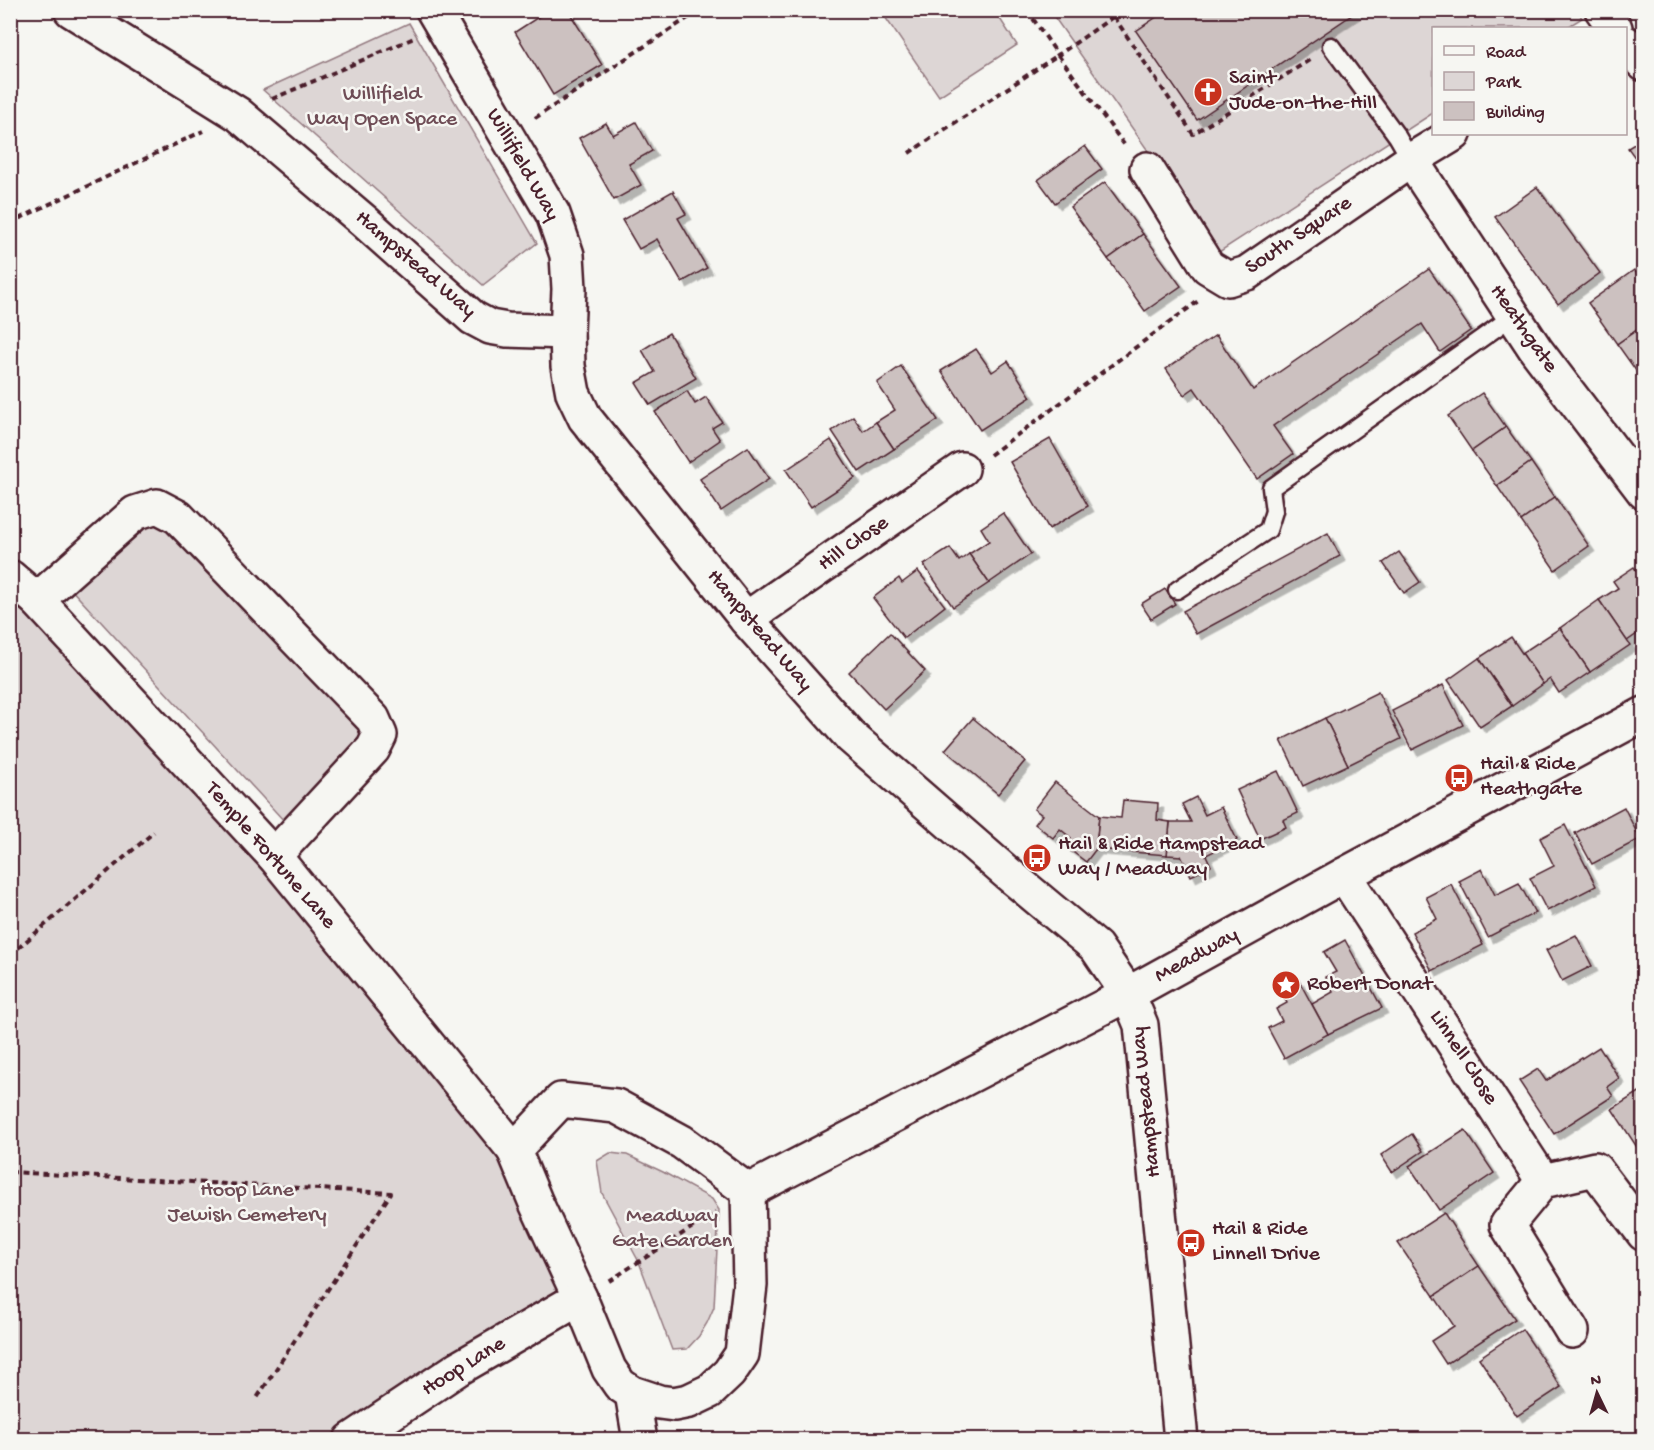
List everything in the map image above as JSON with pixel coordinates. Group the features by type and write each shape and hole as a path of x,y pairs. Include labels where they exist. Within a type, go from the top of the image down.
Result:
{"street":[{"name":"Hampstead Way","path":"71,10 238,114 473,318 490,327 507,330 567,332 568,366 573,393 585,418 746,619 851,737 1096,947 1128,994 1142,1025 1181,1440"},
{"path":"1602,10 1614,27"},
{"name":"Willifield Way","path":"437,18 554,214 567,255 569,289 567,332"},
{"path":"1627,44 1644,64"},
{"name":"South Square","path":"1147,169 1208,267 1228,279 1247,273 1411,160 1452,135"},
{"name":"Heathgate","path":"1411,160 1536,350 1644,492"},
{"name":"Hill Close","path":"746,619 973,464"},
{"path":"37,600 135,513 157,506 178,517 373,718 380,735 373,749 274,856"},
{"name":"Temple Fortune Lane","path":"10,577 37,600 274,856 514,1149 609,1369 621,1385 632,1393"},
{"name":"Meadway","path":"748,1191 1128,994 1644,714"},
{"name":"Linnell Close","path":"1344,875 1543,1181"},
{"path":"514,1149 561,1100 615,1106 682,1142 748,1191 750,1286 742,1354 729,1373 710,1391 689,1401 674,1404 659,1402 632,1393 640,1440"},
{"path":"1572,1331 1507,1225 1543,1181 1595,1169 1644,1234"},
{"name":"Hoop Lane","path":"351,1440 459,1368 580,1298"}],"lane":[{"path":"1331,46 1397,136 1411,160"},
{"path":"1177,590 1268,530 1274,511 1271,488 1513,316"}],"path":[{"path":"507,136 700,10"},
{"path":"1027,10 1134,159 1147,169"},
{"path":"909,153 1123,10"},
{"path":"1114,17 1194,134 1286,74"},
{"path":"268,101 437,18"},
{"path":"10,223 238,114"},
{"path":"973,464 1228,279"},
{"path":"10,955 154,832"},
{"path":"10,1172 391,1193 256,1398"},
{"path":"631,1267 748,1191"}],"green space":[{"path":"1577,10 1582,18 1568,27 1432,27 1432,114 1219,252 1050,11"},
{"path":"881,11 995,11 1017,45 939,96"},
{"name":"Willifield Way Open Space","path":"409,23 537,243 483,285 263,90"},
{"path":"156,517 367,734 285,822 69,587"},
{"name":"Hoop Lane Jewish Cemetery","path":"10,582 514,1150 580,1298 351,1439 11,1439"},
{"name":"Meadway Gate Garden","path":"610,1153 627,1155 663,1172 712,1199 719,1210 714,1307 699,1336 687,1349 672,1350 639,1262 602,1193 597,1161"}],"building":[{"path":"549,10 568,10 602,65 553,95 515,32"},
{"name":"Saint Jude-on-the-Hill","path":"1167,10 1359,10 1197,120 1136,31"},
{"path":"636,122 652,151 629,164 641,185 614,200 579,138 606,123 613,135"},
{"path":"1644,138 1644,170 1628,148"},
{"path":"1085,146 1102,169 1055,203 1038,180"},
{"path":"1105,182 1143,234 1108,259 1070,207"},
{"path":"1537,187 1600,273 1558,304 1495,217"},
{"path":"673,191 686,214 678,218 707,268 682,282 657,239 639,249 622,220"},
{"path":"1143,234 1181,286 1145,311 1108,259"},
{"path":"1429,269 1471,330 1440,352 1422,324 1273,426 1293,454 1257,479 1194,388 1184,395 1166,369 1216,335 1253,390"},
{"path":"1634,270 1644,283 1644,325 1617,344 1588,303"},
{"path":"1644,325 1644,382 1617,344"},
{"path":"669,333 696,378 650,405 636,383 655,372 642,350"},
{"path":"976,349 992,372 1008,361 1031,397 980,430 941,371"},
{"path":"901,366 938,420 894,449 876,422 895,410 877,383"},
{"path":"687,391 695,404 706,397 722,422 712,428 720,440 688,462 655,412"},
{"path":"1482,393 1506,427 1472,451 1448,416"},
{"path":"853,416 863,431 876,422 894,449 859,472 832,431"},
{"path":"1506,427 1531,462 1497,486 1472,451"},
{"path":"1050,439 1088,506 1049,529 1010,462"},
{"path":"831,440 855,478 811,507 786,470"},
{"path":"748,447 769,479 721,511 700,479"},
{"path":"1531,462 1555,497 1521,521 1497,486"},
{"path":"1555,497 1589,546 1555,570 1521,521"},
{"path":"1003,513 1031,554 989,583 969,554 989,541 981,528"},
{"path":"1328,533 1340,556 1196,634 1183,611"},
{"path":"950,548 959,561 969,554 989,583 953,607 924,565"},
{"path":"1399,552 1420,582 1404,593 1383,563"},
{"path":"1634,567 1644,581 1644,629 1627,641 1599,600 1618,588 1613,581"},
{"path":"918,571 945,606 904,638 873,598 899,578 902,583"},
{"path":"1165,589 1175,604 1151,619 1141,604"},
{"path":"1599,600 1630,645 1590,672 1560,628"},
{"path":"1560,628 1590,672 1559,693 1550,679 1543,684 1522,653"},
{"path":"890,633 925,671 884,709 849,672"},
{"path":"1511,637 1543,684 1512,706 1479,658"},
{"path":"1479,658 1512,706 1480,727 1448,680"},
{"path":"1443,685 1463,725 1412,750 1392,711"},
{"path":"1378,692 1401,739 1348,765 1325,718"},
{"path":"973,718 1025,761 998,794 945,750"},
{"path":"1325,718 1348,765 1303,786 1281,740"},
{"path":"1278,771 1298,813 1283,820 1286,827 1260,839 1237,790"},
{"path":"1055,782 1099,816 1096,849 1086,862 1065,846 1071,838 1060,829 1053,838 1035,824 1042,815 1034,809"},
{"path":"1196,797 1205,815 1221,807 1237,840 1206,855 1211,866 1191,876 1181,856 1167,855 1170,822 1191,822 1182,804"},
{"path":"1123,800 1158,803 1157,820 1170,822 1167,855 1096,849 1099,816 1121,818"},
{"path":"1624,807 1640,839 1592,864 1575,833"},
{"path":"1565,825 1596,886 1547,911 1530,878 1554,866 1540,838"},
{"path":"1482,869 1495,895 1519,883 1535,913 1488,937 1459,881"},
{"path":"1451,884 1483,945 1432,971 1412,932 1437,919 1426,897"},
{"path":"1576,935 1592,966 1562,981 1546,950"},
{"path":"1345,940 1382,1008 1328,1034 1312,1004 1333,992 1325,977 1336,972 1324,952"},
{"path":"1298,979 1328,1034 1284,1058 1268,1028 1282,1021 1276,1009 1287,1003 1280,989"},
{"path":"1599,1047 1619,1078 1607,1087 1613,1096 1554,1134 1519,1081 1538,1069 1546,1081"},
{"path":"1644,1089 1644,1158 1612,1109"},
{"path":"1465,1130 1494,1173 1439,1210 1409,1166"},
{"path":"1412,1134 1423,1151 1392,1172 1381,1155"},
{"path":"1444,1213 1479,1266 1434,1296 1398,1243"},
{"path":"1479,1266 1515,1319 1446,1364 1431,1341 1454,1326 1434,1296"},
{"path":"1522,1329 1561,1387 1517,1416 1479,1358"}],"place":[{"name":"Saint Jude-on-the-Hill","path":"1208,92"},
{"name":"Hail & Ride Heathgate","path":"1459,778"},
{"name":"Hail & Ride Hampstead Way / Meadway","path":"1037,858"},
{"name":"Robert Donat","path":"1286,985"},
{"name":"Hail & Ride Linnell Drive","path":"1191,1243"}]}
